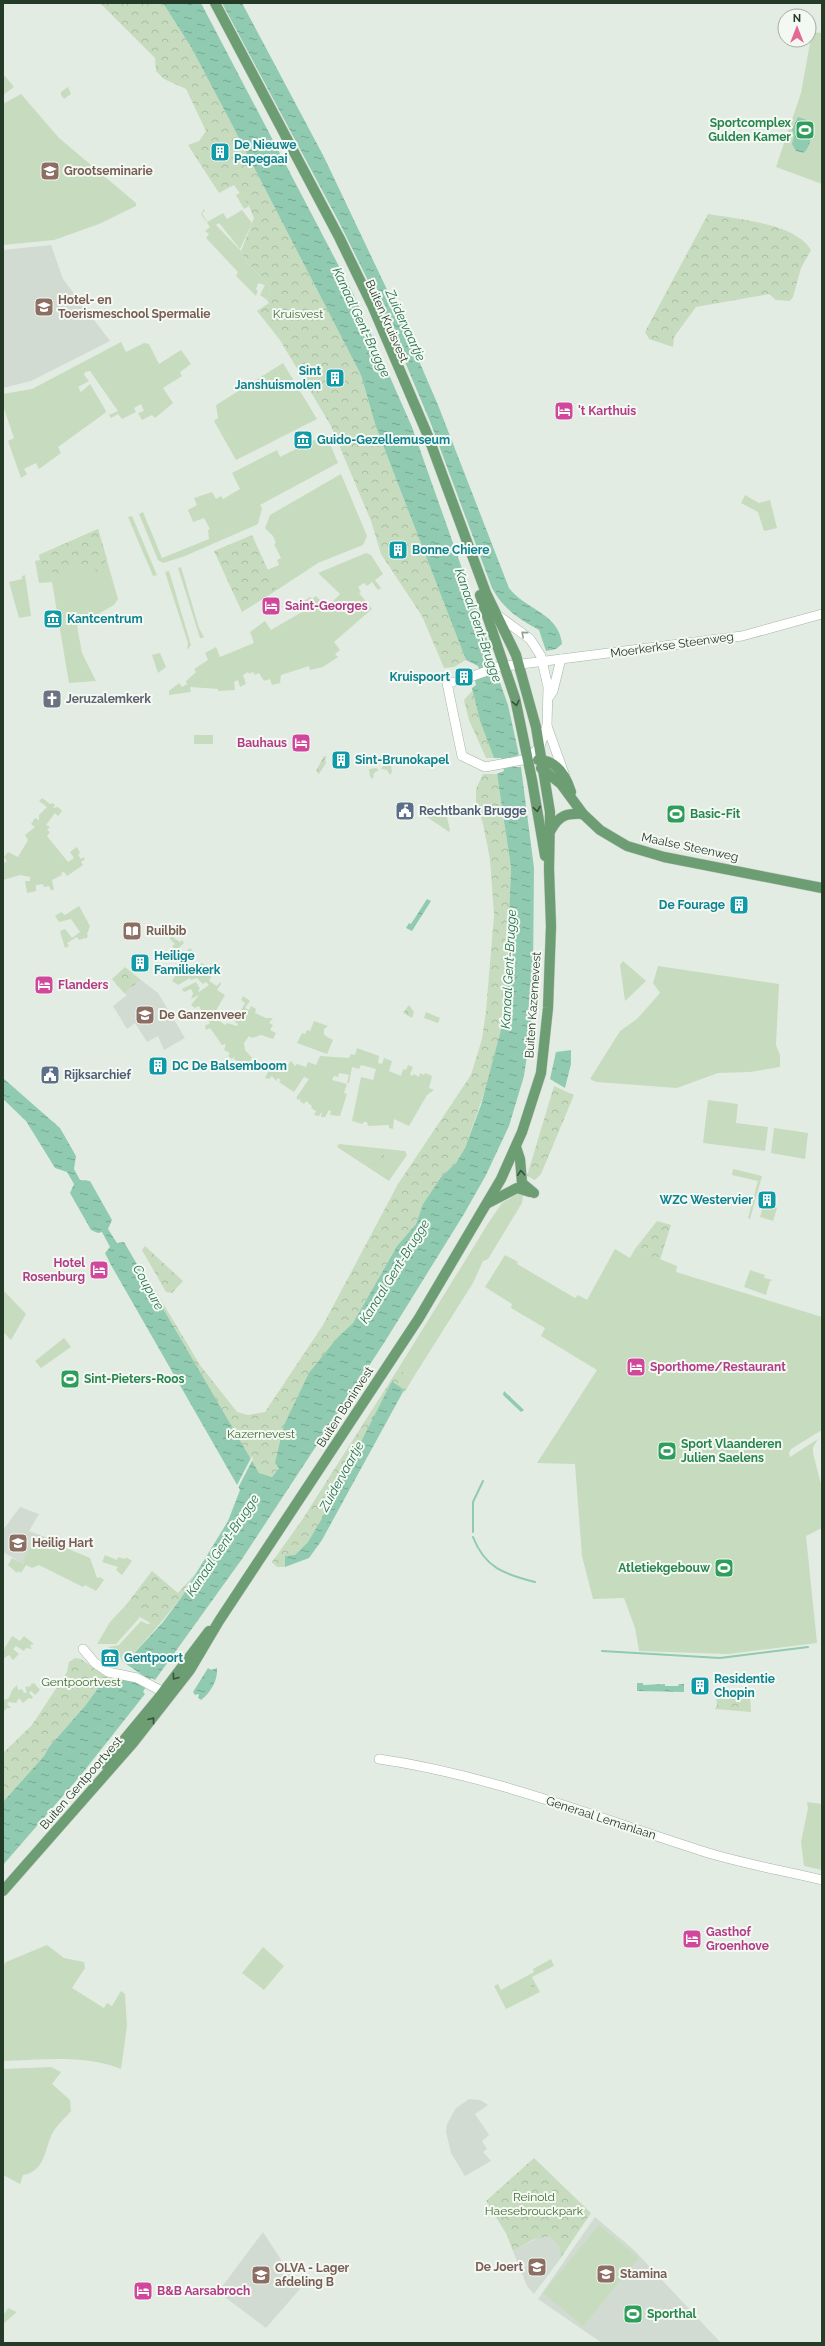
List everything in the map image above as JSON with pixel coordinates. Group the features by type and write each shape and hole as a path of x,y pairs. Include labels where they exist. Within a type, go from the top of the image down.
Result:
{"main road":[{"name":"Buiten Kruisvest","path":"209,3 334,240 367,307 432,462 515,698 524,760"},
{"name":"Buiten Kruisvest","path":"215,3 339,237 372,305 428,436 486,593 519,664 532,709 540,746"},
{"name":"Buiten Kazernevest","path":"488,1203 516,1147 533,1100 545,1048 551,947 549,870 550,812 540,746"},
{"name":"Buiten Kazernevest","path":"524,760 543,852 549,870"},
{"path":"524,760 543,760"},
{"name":"Maalse Steenweg","path":"524,760 545,771 572,797 583,814 600,830 621,843 639,850 822,888"},
{"name":"Maalse Steenweg","path":"543,760 557,767 567,781 572,797"},
{"path":"550,832 557,820 564,814 583,814"},
{"path":"488,1203 517,1188 534,1193 522,1183 520,1159 516,1147"},
{"name":"Buiten Boninvest","path":"166,1695 190,1670 219,1621 419,1318 488,1203"},
{"name":"Buiten Gentpoortvest","path":"3,1882 166,1695"},
{"name":"Buiten Gentpoortvest","path":"3,1891 133,1744 166,1695"}],"street":[{"name":"Buiten Kruisvest","path":"496,614 530,639 539,652 543,662"},
{"name":"Moerkerkse Steenweg","path":"476,674 505,666 742,636 822,614"},
{"path":"548,698 553,691 561,659"},
{"path":"450,682 462,756 485,768 524,760 540,746 547,726 548,698 543,662"},
{"name":"Maalse Steenweg","path":"547,726 567,781"},
{"path":"83,1649 101,1668 118,1674 137,1678 166,1695"},
{"name":"Generaal Lemanlaan","path":"379,1759 452,1772 609,1819 700,1851 822,1880"}],"shaded area":[{"name":"Hotel- en Toerismeschool Spermalie","path":"51,245 63,279 110,341 31,381 3,388 3,250"},
{"name":"De Ganzenveer","path":"141,980 158,993 185,1038 164,1050 158,1036 147,1042 135,1023 127,1029 113,1006 127,995 124,993"},
{"name":"Heilig Hart","path":"20,1507 39,1514 29,1531 37,1534 23,1560 24,1564 3,1552 3,1530"},
{"path":"469,2099 480,2100 488,2105 475,2114 489,2135 482,2141 487,2149 483,2152 491,2161 465,2176 451,2153 446,2132 447,2124 456,2108"},
{"name":"Stamina","path":"595,2217 634,2250 721,2343 602,2343 538,2299"},
{"name":"OLVA - Lager afdeling B","path":"263,2232 300,2289 266,2328 218,2292"},
{"name":"De Joert","path":"541,2236 550,2236 555,2240 559,2246 560,2259 534,2294 527,2286 513,2251"}],"green space":[{"name":"Kruisvest","path":"100,3 163,3 191,47 361,375 376,427 466,660 454,667 444,668 422,616 381,554 371,521 331,426 280,340 257,311 269,303 267,300 271,287 248,264 241,251 254,218 249,206 234,185 219,193 188,145 199,141 206,131 186,89 164,79 156,71 155,58"},
{"name":"Sportcomplex Gulden Kamer","path":"817,32 822,33 822,184 776,167 801,93 809,48 817,48"},
{"path":"5,76 14,87 3,95 3,78"},
{"path":"68,87 71,94 64,99 61,92"},
{"name":"Grootseminarie","path":"21,94 59,138 136,203 136,206 99,224 54,240 3,245 3,104"},
{"path":"240,193 249,206 244,209 236,195"},
{"path":"204,209 205,211 202,213 207,222 223,213 227,219 242,210 252,223 240,249 219,223 216,225 241,251 248,264 271,287 267,300 260,295 265,285 258,283 256,296 236,276 238,272 206,238 209,234 205,231 210,227 201,214"},
{"path":"708,214 749,220 779,228 793,234 803,241 811,250 801,268 793,297 790,301 776,300 769,294 696,307 674,337 673,347 649,339 645,332"},
{"path":"121,342 126,352 144,343 149,344 159,364 181,350 191,364 180,372 182,376 163,388 173,403 155,418 152,415 142,420 138,413 144,411 141,404 134,408 136,412 122,419 118,414 111,418 109,415 118,411 90,371 85,372 84,375 89,381 78,387 81,392 90,384 106,411 105,413 58,447 61,453 39,469 36,463 24,469 27,474 21,478 8,441 14,438 3,406 3,394 32,389"},
{"path":"283,363 317,419 236,460 214,421 218,418 216,405"},
{"path":"326,434 338,463 260,505 262,508 258,524 185,556 163,563 158,560 139,514 143,512 162,558 209,539 208,530 210,529 204,518 193,522 188,510 197,505 194,498 212,492 216,499 221,496 223,499 240,489 232,473 277,450 280,457"},
{"path":"341,474 367,536 363,545 318,563 277,590 267,570 279,565 277,560 281,558 274,544 276,543 273,536 265,528 270,515"},
{"path":"745,495 759,503 770,500 777,528 764,531 758,512 741,503"},
{"path":"132,516 157,575 153,576 128,517"},
{"path":"98,529 118,599 114,605 77,626 82,653 96,681 69,683 52,582 39,583 35,561 40,560 39,555"},
{"path":"98,529 107,559 97,572 88,566 78,566 57,574 47,569 43,565 39,555"},
{"path":"252,535 277,590 242,612 214,551"},
{"path":"366,553 371,555 383,574 375,580 381,588 378,590 372,582 367,586 364,583 358,587 361,592 359,593 372,609 334,642 340,650 335,654 338,657 323,667 310,670 309,666 281,675 280,683 272,685 270,679 264,681 259,673 255,675 253,672 249,674 248,672 243,675 246,684 240,687 238,680 234,682 235,690 218,691 218,689 190,687 191,692 169,695 169,691 179,683 182,687 187,684 186,681 196,672 194,669 208,660 205,653 216,647 220,657 254,643 250,632 265,621 271,630 302,612 298,605 310,597 312,599 316,596 324,604 327,602 330,604 340,594 318,573"},
{"path":"181,567 199,628 204,637 203,638 200,638 178,568"},
{"path":"169,571 191,645 187,650 188,643 165,572"},
{"path":"25,575 31,616 19,618 9,582 22,579 22,576"},
{"path":"160,653 166,667 158,673 152,655"},
{"path":"473,690 480,721 494,758 486,758 469,720 464,700"},
{"path":"194,735 213,735 213,744 194,744"},
{"path":"324,756 327,757 325,759 326,763 319,774 316,771"},
{"path":"391,765 392,772 390,775 387,770 381,769 383,766"},
{"path":"376,768 379,770 374,773 373,779 370,777 369,769"},
{"name":"Kazernevest","path":"483,774 497,774 511,868 505,1015 489,1079 465,1148 456,1163 441,1177 423,1204 416,1224 397,1246 353,1323 337,1338 279,1468 272,1477 259,1473 137,1266 140,1265 200,1365 237,1412 248,1415 265,1412 323,1325 398,1184 471,1075 482,1039 486,1011 494,915 490,859 483,824 476,803 476,789"},
{"path":"42,798 50,804 52,803 55,805 53,808 58,807 62,811 58,816 55,813 46,825 50,827 47,830 50,832 47,836 68,862 74,858 70,852 77,847 80,853 78,855 81,859 84,857 85,859 81,862 83,865 67,876 64,872 61,873 62,875 52,880 54,890 51,890 49,886 44,887 43,884 36,885 36,891 27,893 25,881 30,881 30,877 20,875 3,880 3,864 7,861 4,857 8,852 18,857 28,840 25,835 35,827 31,824 35,818 39,820 39,815 47,807 39,801"},
{"path":"440,810 446,813 450,830 449,832 427,817 426,812"},
{"path":"79,906 90,926 87,934 88,936 86,939 79,940 77,937 67,943 69,946 65,948 60,931 65,929 72,938 80,932 71,919 59,922 55,916 61,912 65,915"},
{"path":"171,936 180,942 182,940 184,943 176,951 172,946 175,944 170,939"},
{"path":"190,948 194,952 192,960 185,965 187,969 192,966 198,967 202,963 206,966 201,970 204,972 207,970 212,975 209,981 217,986 220,982 221,984 217,990 225,995 214,1014 219,1018 218,1020 225,1025 227,1023 237,1026 238,1024 235,1022 245,1003 241,1000 243,996 250,1001 245,1008 249,1010 251,1006 256,1009 255,1013 266,1018 273,1018 269,1023 273,1025 270,1030 276,1033 273,1039 261,1035 252,1038 249,1036 244,1043 245,1050 252,1058 246,1067 234,1059 235,1056 232,1059 228,1056 230,1053 224,1050 226,1044 222,1045 210,1028 206,1030 205,1026 210,1023 204,1016 201,1018 198,1014 201,1010 199,1006 195,1008 191,1005 199,995 191,999 193,993 191,989 184,992 182,989 196,982 200,989 198,990 199,992 209,985 206,982 203,984 197,978 191,980 190,978 178,985 172,981 186,959 181,956"},
{"path":"623,961 646,981 625,1001 620,965"},
{"path":"658,966 779,984 776,1045 780,1055 780,1067 750,1072 718,1073 677,1088 596,1082 590,1079 620,1031 637,1019 660,993 653,983"},
{"path":"125,967 141,980 124,993 112,979"},
{"path":"409,1005 414,1012 412,1018 403,1013"},
{"path":"426,1012 440,1018 438,1023 424,1018"},
{"path":"314,1021 328,1026 324,1029 324,1035 333,1040 327,1054 297,1043 302,1033 305,1034 307,1030 310,1031"},
{"path":"357,1048 379,1056 378,1063 382,1064 384,1058 392,1061 389,1071 401,1076 403,1069 406,1070 408,1065 413,1067 410,1074 412,1076 414,1074 419,1077 420,1073 424,1075 425,1073 432,1076 429,1088 434,1090 427,1095 409,1126 394,1119 393,1129 389,1128 389,1125 368,1126 367,1122 362,1124 352,1121 361,1077 373,1080 376,1069 361,1065 359,1069 352,1067 349,1083 347,1083 349,1075 339,1073 338,1077 334,1076 332,1080 347,1084 344,1093 347,1094 340,1116 330,1115 331,1111 329,1110 325,1117 321,1117 322,1112 319,1116 314,1115 316,1111 311,1108 312,1106 306,1101 304,1104 300,1101 300,1098 299,1100 296,1098 309,1079 304,1077 294,1092 279,1082 281,1080 278,1078 276,1081 272,1076 269,1079 265,1078 268,1072 275,1072 276,1067 285,1069 291,1061 295,1066 297,1064 306,1067 308,1062 316,1065 320,1056 349,1058 351,1054 355,1055"},
{"path":"554,1086 574,1095 541,1174 535,1180 527,1176"},
{"path":"708,1100 738,1104 736,1123 768,1127 765,1151 703,1143"},
{"path":"774,1128 808,1133 805,1159 771,1153"},
{"path":"339,1144 405,1151 407,1155 389,1181 337,1147"},
{"path":"384,1153 385,1160 371,1165 371,1161 377,1154"},
{"path":"733,1169 762,1176 750,1219 748,1218 758,1181 732,1175"},
{"path":"519,1193 523,1195 522,1203 488,1259 483,1261 473,1283 413,1378 398,1369 502,1203"},
{"path":"764,1204 777,1208 773,1221 760,1217"},
{"path":"657,1221 671,1225 660,1260 635,1249"},
{"path":"145,1246 183,1281 172,1293 166,1292 142,1250"},
{"name":"Sport Vlaanderen Julien Saelens","path":"615,1249 630,1258 635,1249 677,1266 676,1272 822,1317 822,1430 791,1449 789,1453 790,1457 818,1439 813,1447 813,1453 822,1488 822,1528 806,1536 817,1643 728,1654 639,1651 635,1628 624,1598 593,1599 582,1556 575,1464 537,1463 597,1370 541,1336 545,1328 511,1308 512,1304 485,1287 505,1255 518,1262 517,1264 575,1298 578,1295 587,1300"},
{"path":"750,1270 765,1275 764,1278 773,1280 770,1281 766,1295 744,1287"},
{"path":"3,1290 26,1314 11,1340 3,1332"},
{"path":"64,1338 71,1347 41,1368 35,1361"},
{"path":"398,1369 413,1378 404,1393 404,1390 308,1542 295,1556 285,1556 285,1567 277,1567 272,1562 302,1520"},
{"path":"37,1534 47,1538 44,1542 52,1542 90,1558 97,1578 100,1577 104,1580 96,1591 85,1585 83,1587 39,1565 32,1568 26,1565 21,1573 18,1571 17,1573 8,1565 12,1558 24,1564 23,1560"},
{"path":"105,1555 117,1560 118,1557 125,1559 126,1557 132,1561 122,1575 116,1570 118,1567 102,1562"},
{"path":"152,1571 178,1593 196,1573 181,1598 157,1627 140,1617 126,1605"},
{"path":"126,1605 140,1617 116,1644 97,1644 110,1622"},
{"path":"141,1621 147,1624 152,1623 157,1627 127,1661 127,1665 122,1661 118,1653 108,1647 119,1645"},
{"path":"12,1636 20,1641 24,1636 34,1644 30,1645 32,1649 26,1648 24,1651 16,1646 13,1649 19,1654 13,1660 9,1655 4,1658 3,1655 3,1652"},
{"name":"Gentpoortvest","path":"75,1658 81,1659 105,1676 115,1681 104,1680 85,1706 49,1747 44,1756 3,1802 3,1753 32,1725 67,1672 69,1662"},
{"path":"34,1683 40,1690 35,1695 31,1691 29,1693 33,1697 31,1699 29,1698 23,1703 19,1698 16,1703 9,1702 7,1704 11,1708 7,1708 3,1712 3,1697 4,1700 9,1698 12,1690 17,1685 18,1690 22,1689 24,1693 27,1692 25,1687 31,1686 31,1684"},
{"path":"715,1691 752,1692 750,1695 751,1712 715,1709 717,1705"},
{"path":"807,1802 822,1804 822,1870 804,1866 801,1842 808,1808"},
{"path":"47,1945 64,1958 84,1962 85,1968 72,1988 104,2008 107,2003 112,2006 121,1991 125,1994 127,2026 121,2069 107,2064 78,2060 48,2059 3,2061 3,1966 6,1962"},
{"path":"263,1947 284,1966 264,1990 242,1973"},
{"path":"551,1959 554,1966 532,1977 540,1992 506,2009 494,1986 498,1984 501,1990 534,1972 533,1969"},
{"path":"531,1984 536,1989 531,1994 526,1989"},
{"path":"51,2067 61,2072 52,2084 70,2100 71,2111 58,2124 51,2135 41,2163 31,2172 23,2175 20,2184 3,2175 3,2069"},
{"name":"Reinold Haesebrouckpark","path":"534,2158 591,2213 560,2259 559,2246 550,2236 534,2239 513,2251 507,2235 486,2201"},
{"path":"599,2225 639,2258 583,2326 543,2293"},
{"path":"8,2308 17,2312 3,2324 3,2316"}],"water":[{"path":"163,3 201,3 353,293 412,427 488,642 491,657 488,658 493,675 497,674 508,705 519,755 513,757 515,767 521,767 534,868 531,1028 524,1076 509,1126 486,1175 464,1214 384,1343 242,1559 155,1680 151,1678 143,1692 145,1694 81,1775 3,1865 3,1802 44,1756 49,1747 85,1706 104,1680 115,1680 127,1667 127,1661 163,1622 181,1598 228,1521 240,1490 111,1265 105,1253 110,1247 102,1232 98,1233 91,1230 70,1193 74,1184 67,1172 55,1168 26,1121 3,1099 3,1078 60,1128 76,1156 74,1169 80,1180 90,1181 112,1220 108,1229 117,1243 124,1242 259,1473 272,1477 279,1468 275,1463 284,1425 309,1373 337,1338 353,1323 397,1246 416,1224 423,1204 441,1177 456,1163 465,1148 481,1105 505,1015 511,868 497,774 504,771 501,758 494,758 480,721 472,688 476,685 475,680 482,676 478,666 466,660 376,427 361,375 191,47"},
{"path":"222,3 242,3 324,157 401,319 438,405 509,588 524,602 548,618 555,625 560,634 562,644 556,649 546,651 539,630 506,608 492,588 431,424 387,319 339,222"},
{"path":"798,117 807,120 811,128 809,146 804,153 796,151 792,144 794,136 792,129"},
{"path":"427,899 431,901 412,931 406,928 409,923 411,924"},
{"path":"571,1050 571,1064 565,1088 550,1079 556,1052"},
{"path":"393,1382 404,1390 322,1540 309,1558 285,1567 285,1556 295,1555 308,1542 320,1522 391,1383"},
{"path":"504,1391 524,1410 521,1412 503,1395"},
{"path":"208,1668 211,1670 217,1668 216,1678 210,1690 201,1700 198,1698 199,1694 195,1695 193,1692"},
{"path":"637,1683 643,1683 643,1685 665,1684 665,1686 678,1686 679,1684 684,1684 684,1692 637,1691"}],"pier":[{"path":"252,1456 253,1459 237,1490 236,1487"},
{"name":"Gentpoort","path":"126,1664 150,1680 145,1688 135,1681 116,1679"}],"waterway":[{"path":"473,1532 473,1502 483,1481"},
{"path":"473,1537 483,1556 490,1563 514,1576 535,1582"},
{"path":"602,1651 720,1658 808,1647"}],"tunnel":[{"path":"453,682 473,676"}],"place":[{"name":"Sportcomplex Gulden Kamer","path":"805,130"},
{"name":"De Nieuwe Papegaai","path":"220,152"},
{"name":"Grootseminarie","path":"50,171"},
{"name":"Hotel- en Toerismeschool Spermalie","path":"44,307"},
{"name":"Sint Janshuismolen","path":"335,378"},
{"name":"'t Karthuis","path":"564,411"},
{"name":"Guido-Gezellemuseum","path":"303,440"},
{"name":"Bonne Chiere","path":"398,550"},
{"name":"Saint-Georges","path":"271,606"},
{"name":"Kantcentrum","path":"53,619"},
{"name":"Kruispoort","path":"464,677"},
{"name":"Jeruzalemkerk","path":"52,699"},
{"name":"Bauhaus","path":"301,743"},
{"name":"Sint-Brunokapel","path":"341,760"},
{"name":"Rechtbank Brugge","path":"405,811"},
{"name":"Basic-Fit","path":"676,814"},
{"name":"De Fourage","path":"739,905"},
{"name":"Ruilbib","path":"132,931"},
{"name":"Heilige Familiekerk","path":"140,963"},
{"name":"Flanders","path":"44,985"},
{"name":"De Ganzenveer","path":"145,1015"},
{"name":"DC De Balsemboom","path":"158,1066"},
{"name":"Rijksarchief","path":"50,1075"},
{"name":"WZC Westervier","path":"767,1200"},
{"name":"Hotel Rosenburg","path":"99,1270"},
{"name":"Sporthome/Restaurant","path":"636,1367"},
{"name":"Sint-Pieters-Roos","path":"70,1379"},
{"name":"Sport Vlaanderen Julien Saelens","path":"667,1451"},
{"name":"Heilig Hart","path":"18,1543"},
{"name":"Atletiekgebouw","path":"724,1568"},
{"name":"Gentpoort","path":"110,1658"},
{"name":"Residentie Chopin","path":"700,1686"},
{"name":"Gasthof Groenhove","path":"692,1939"},
{"name":"De Joert","path":"537,2267"},
{"name":"Stamina","path":"606,2274"},
{"name":"OLVA - Lager afdeling B","path":"261,2275"},
{"name":"B&B Aarsabroch","path":"143,2291"},
{"name":"Sporthal","path":"633,2314"}],"water label":[{"name":"Kanaal Gent-Brugge","path":"362,322"},
{"name":"Zuidervaartje","path":"406,325"},
{"name":"Kanaal Gent-Brugge","path":"479,625"},
{"name":"Kanaal Gent-Brugge","path":"508,969"},
{"name":"Kanaal Gent-Brugge","path":"394,1271"},
{"name":"Coupure","path":"149,1287"},
{"name":"Zuidervaartje","path":"341,1476"},
{"name":"Kanaal Gent-Brugge","path":"222,1545"}]}
